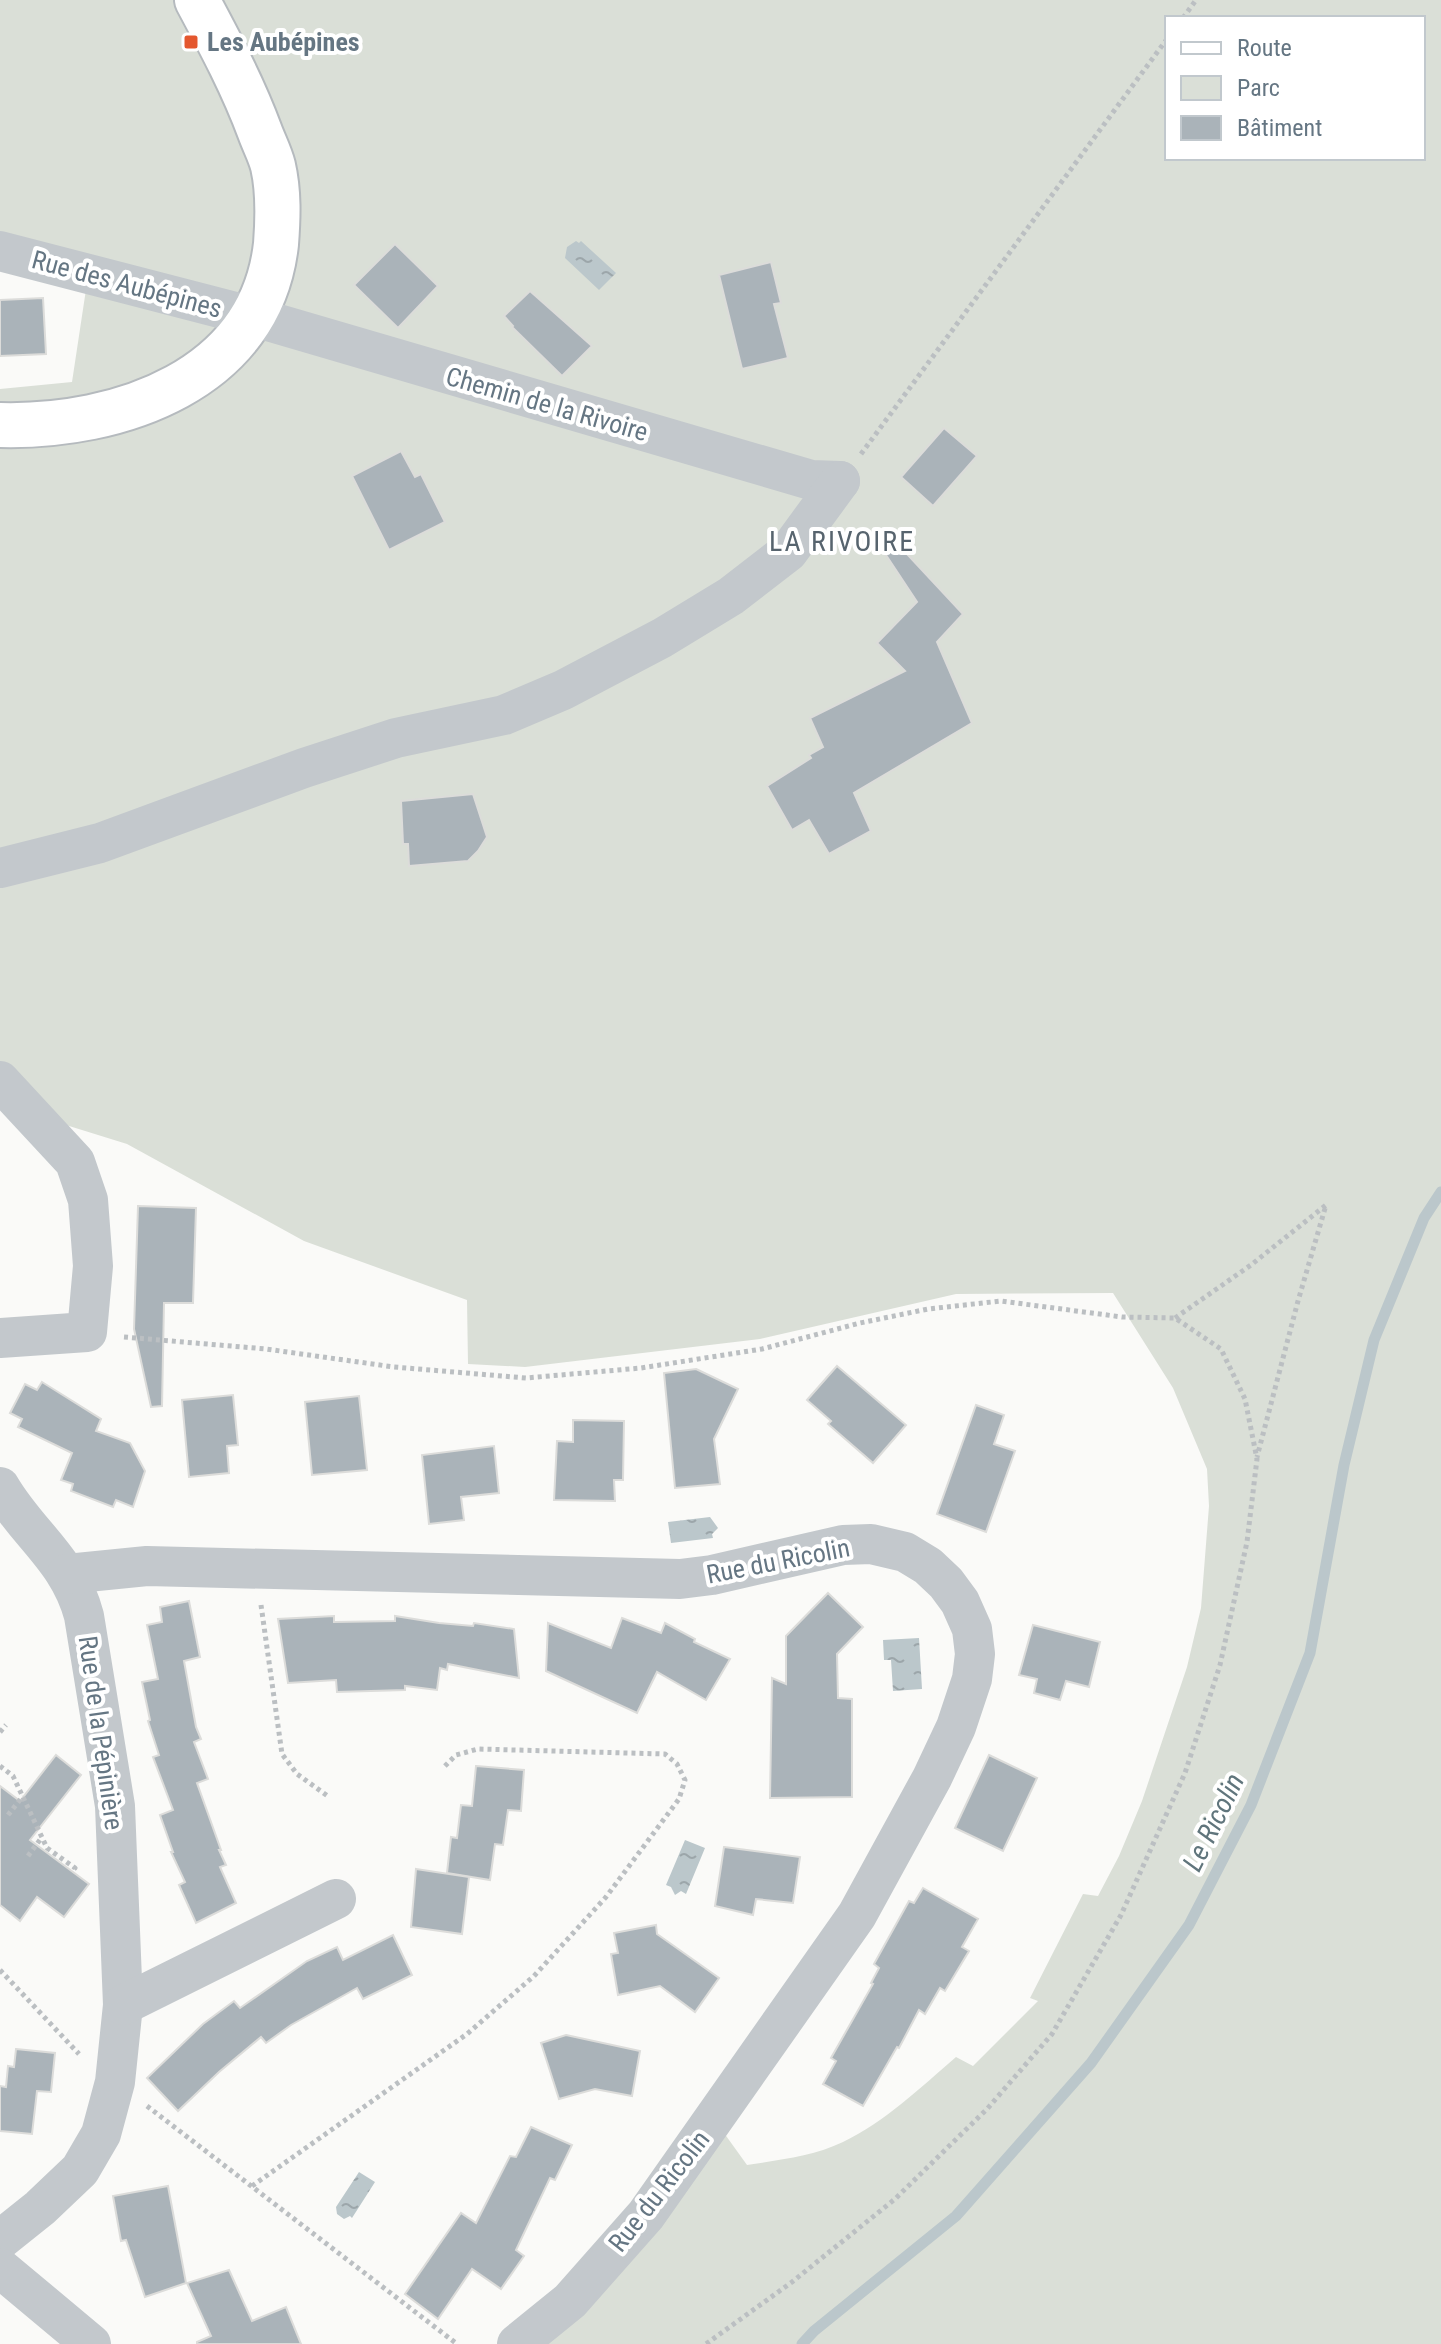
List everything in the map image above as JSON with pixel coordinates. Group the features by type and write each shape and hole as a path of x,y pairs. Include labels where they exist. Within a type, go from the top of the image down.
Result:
{"main road":[{"path":"0,425 26,426 101,416 161,397 215,363 254,317 273,268 279,204 273,165 248,98 197,0"}],"street":[{"name":"Rue des Aubépines","path":"0,251 254,317"},
{"name":"Chemin de la Rivoire","path":"254,317 796,476 840,481"},
{"path":"0,868 100,843 304,768 396,738 504,715 563,690 662,638 731,596 788,552 840,481"},
{"path":"0,1081 75,1162 88,1200 93,1266 87,1332 0,1338"},
{"name":"Rue de la Pépinière","path":"0,1487 11,1507 67,1574 78,1594 84,1616 115,1806 123,2005 115,2082 101,2134 80,2170 0,2240"},
{"name":"Rue du Ricolin","path":"67,1574 147,1566 680,1579 712,1575 843,1545 871,1544 905,1552 928,1566 960,1602 972,1629 975,1654 972,1679 956,1727 932,1778 857,1915 646,2215 570,2301 517,2344"},
{"path":"123,2005 336,1899"},
{"path":"0,2268 91,2344"}],"path":[{"path":"840,481 1165,42"},
{"path":"706,2344 792,2282 895,2199 987,2109 1052,2034 1121,1915 1185,1773 1220,1665 1247,1542 1257,1459 1326,1205 1251,1265 1175,1318"},
{"path":"87,1332 266,1349 394,1367 526,1378 641,1368 762,1349 928,1309 1001,1301 1122,1317 1175,1318 1221,1349 1245,1399 1257,1459"},
{"path":"256,1569 282,1754 297,1774 329,1797"},
{"path":"0,1732 6,1725"},
{"path":"252,2186 467,2034 534,1976 606,1897 679,1799 685,1780 677,1764 665,1754 478,1749 456,1755 443,1768"},
{"path":"1,1769 13,1776 47,1848 75,1868 72,1871"},
{"path":"13,1776 18,1770"},
{"path":"8,1815 23,1796"},
{"path":"28,1856 42,1837"},
{"path":"0,1970 82,2058 457,2344"}],"green space":[{"path":"0,0 1441,0 1441,2344 545,2344 724,2133 747,2165 832,2147 888,2114 956,2057 973,2066 1038,2001 1030,1998 1083,1894 1098,1896 1119,1856 1142,1801 1187,1667 1201,1608 1209,1506 1207,1469 1173,1388 1113,1293 956,1294 760,1339 525,1367 468,1364 467,1300 304,1241 127,1144 53,1121 0,1076 0,389 72,382 90,263 0,238"}],"water":[{"path":"581,241 616,273 599,290 565,258 567,247"},
{"path":"710,1517 718,1528 712,1534 713,1538 671,1543 668,1522"},
{"path":"919,1638 922,1689 893,1691 891,1660 884,1660 883,1640"},
{"path":"685,1840 705,1848 686,1894 681,1891 675,1895 666,1885"},
{"path":"359,2172 375,2182 352,2218 344,2219 337,2214 336,2207"}],"building":[{"path":"395,244 438,286 398,328 354,285"},
{"path":"771,262 781,303 774,304 788,358 742,369 719,275"},
{"path":"530,291 592,346 562,376 504,316"},
{"path":"43,298 46,354 0,356 0,300"},
{"path":"944,428 977,456 933,506 901,477"},
{"path":"401,451 415,477 421,474 445,522 389,550 352,476"},
{"path":"894,540 963,614 937,642 972,723 854,793 871,831 829,854 809,820 792,830 767,786 823,747 810,718 905,671 877,643 917,602 882,549"},
{"path":"473,794 487,837 478,851 468,861 409,866 408,844 403,844 401,801"},
{"path":"138,1206 196,1208 193,1303 164,1303 162,1406 151,1407 134,1329"},
{"path":"837,1366 906,1425 873,1463 828,1424 831,1421 807,1400"},
{"path":"696,1369 738,1389 714,1439 720,1484 675,1488 664,1373"},
{"path":"42,1382 101,1419 96,1431 130,1443 145,1471 133,1507 116,1500 113,1507 71,1491 73,1484 61,1480 72,1453 18,1427 22,1419 10,1413 25,1384 37,1390"},
{"path":"233,1395 238,1445 227,1446 229,1473 189,1477 182,1400"},
{"path":"359,1396 367,1470 312,1475 305,1402"},
{"path":"976,1405 1004,1415 994,1444 1015,1451 986,1532 937,1514"},
{"path":"573,1420 624,1421 623,1480 614,1480 615,1501 554,1500 557,1441 573,1442"},
{"path":"494,1446 499,1493 461,1497 464,1520 429,1524 422,1455"},
{"path":"828,1593 863,1627 837,1654 838,1698 852,1699 852,1797 770,1798 772,1678 786,1684 786,1636"},
{"path":"189,1601 200,1657 184,1661 201,1739 194,1742 208,1779 197,1783 226,1865 220,1867 236,1903 196,1923 179,1885 185,1882 171,1852 160,1815 173,1810 153,1757 159,1755 148,1721 142,1682 158,1679 147,1625 162,1622 160,1607"},
{"path":"334,1616 334,1622 395,1621 395,1616 514,1629 519,1678 448,1664 447,1670 440,1668 437,1690 405,1686 405,1690 337,1692 336,1680 288,1683 278,1619"},
{"path":"622,1618 661,1633 665,1623 695,1639 694,1642 730,1659 706,1700 657,1672 637,1713 546,1671 548,1623 611,1648"},
{"path":"1033,1625 1100,1642 1089,1687 1066,1681 1060,1700 1034,1693 1037,1679 1019,1675"},
{"path":"56,1755 81,1775 30,1840 89,1884 64,1917 37,1897 20,1921 0,1905 0,1786 20,1801"},
{"path":"989,1755 1037,1778 1003,1851 955,1828"},
{"path":"476,1766 524,1770 521,1811 508,1810 503,1845 495,1844 490,1880 447,1873 451,1837 457,1838 461,1805 472,1806"},
{"path":"724,1847 800,1857 793,1903 756,1899 753,1915 715,1906"},
{"path":"416,1869 469,1877 462,1934 411,1927"},
{"path":"923,1888 978,1919 962,1947 969,1951 945,1991 940,1988 925,2014 919,2010 863,2106 823,2084 836,2061 831,2058 873,1984 879,1968 874,1964 909,1901 914,1903"},
{"path":"656,1925 657,1934 719,1978 695,2012 660,1986 618,1995 611,1954 618,1953 614,1933"},
{"path":"393,1935 412,1975 363,1999 357,1988 291,2025 266,2043 261,2037 178,2111 147,2078 203,2024 234,2001 240,2008 307,1961 337,1947 343,1960"},
{"path":"566,2035 640,2051 632,2096 595,2089 559,2099 541,2043"},
{"path":"16,2049 55,2053 51,2092 37,2091 32,2134 0,2131 0,2086 6,2087 8,2066 14,2067"},
{"path":"531,2127 572,2145 555,2180 550,2178 516,2250 524,2256 501,2289 472,2269 438,2319 405,2294 461,2213 476,2223 510,2156 516,2157"},
{"path":"168,2186 186,2283 145,2297 126,2240 121,2241 113,2196"},
{"path":"229,2270 252,2321 286,2307 301,2344 197,2344 211,2336 187,2283"}],"waterway":[{"name":"Le Ricolin","path":"802,2344 956,2216 1091,2063 1189,1925 1251,1805 1310,1653 1344,1465 1374,1340 1424,1218 1441,1192"}],"place":[{"name":"Les Aubépines","path":"191,42"}],"district":[{"name":"LA RIVOIRE","path":"842,541"}]}
